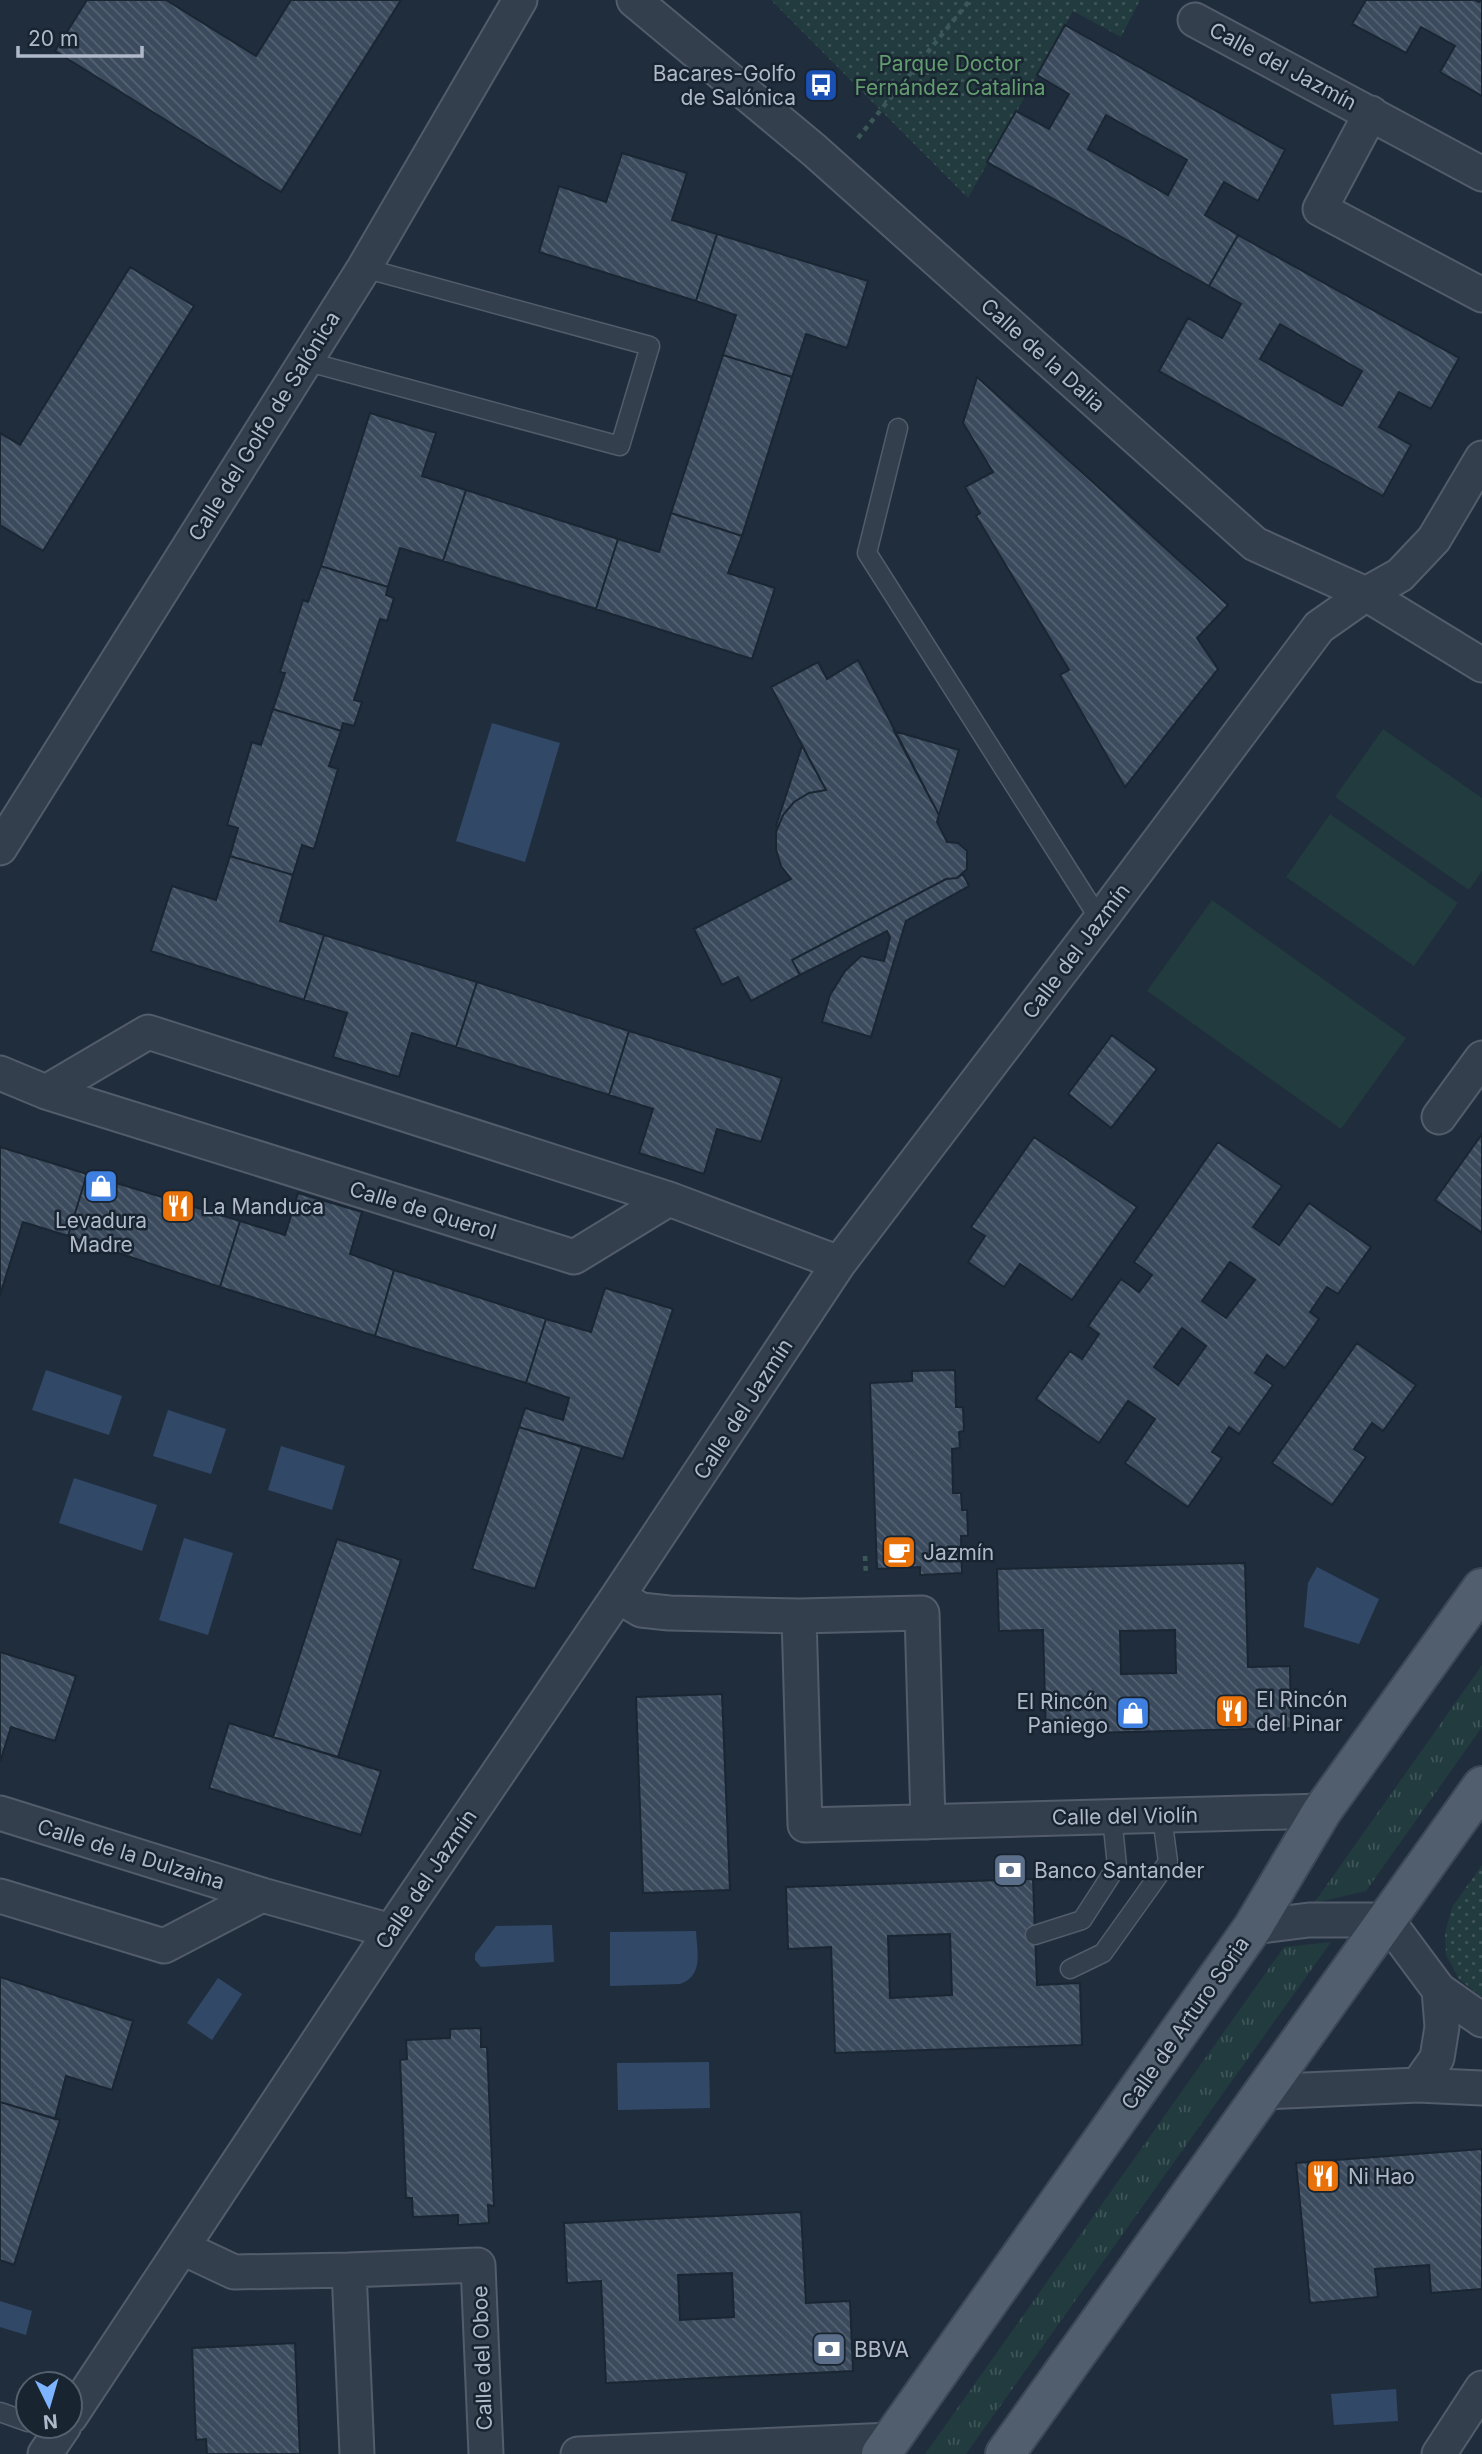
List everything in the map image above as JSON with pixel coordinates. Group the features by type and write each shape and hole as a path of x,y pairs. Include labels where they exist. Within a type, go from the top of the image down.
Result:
{"main road":[{"name":"Calle de Arturo Soria","path":"885,2447 1253,1927 1322,1811 1482,1588"},
{"path":"1005,2454 1482,1786"}],"street":[{"name":"Calle del Golfo de Salónica","path":"0,848 363,268 520,0"},
{"name":"Calle de la Dalia","path":"634,0 814,150 1255,544 1366,594 1482,665"},
{"name":"Calle del Jazmín","path":"1195,19 1482,174"},
{"name":"Calle del Jazmín","path":"1371,113 1320,209 1482,295"},
{"name":"Calle del Jazmín","path":"84,2390 183,2248 391,1931 839,1263 1100,920 1318,627 1366,594 1400,575 1434,539 1482,458"},
{"path":"46,1092 148,1032 669,1199 839,1263"},
{"path":"1439,1117 1482,1059"},
{"name":"Calle de Querol","path":"0,1073 46,1092 574,1257 669,1199"},
{"path":"618,1596 641,1610 669,1613 799,1616 922,1612 928,1822"},
{"name":"Calle del Violín","path":"799,1616 805,1825 1322,1811"},
{"name":"Calle de la Dulzaina","path":"0,1813 262,1895 391,1931"},
{"name":"Calle de la Dulzaina","path":"0,1896 164,1946 262,1895"},
{"path":"1253,1927 1309,1920 1387,1920 1439,1990 1482,2020"},
{"path":"1418,2085 1437,2058 1442,2027 1439,1990"},
{"path":"1262,2092 1418,2085 1482,2088"},
{"name":"Calle del Oboe","path":"183,2248 234,2272 478,2265 486,2454"},
{"path":"349,2270 357,2454"},
{"path":"1439,2454 1482,2388"},
{"path":"578,2454 885,2447"}],"lane":[{"path":"304,361 620,446 650,346 363,268"},
{"path":"898,428 867,553 1100,920"},
{"path":"1070,1969 1103,1953 1168,1862 1162,1816"},
{"path":"1035,1936 1082,1920 1117,1866 1112,1817"}],"path":[{"path":"814,150 853,143 970,0"},
{"path":"865,1556 866,1587"}],"green space":[{"name":"Parque Doctor Fernández Catalina","path":"771,0 1140,0 1121,37 1073,11 968,198"},
{"path":"1383,729 1482,798 1482,871 1469,890 1335,797"},
{"path":"1330,814 1458,903 1414,966 1286,877"},
{"path":"1212,900 1406,1038 1341,1129 1147,991"},
{"path":"1482,1665 1482,1727 1366,1891 1314,1903"},
{"path":"1482,1865 1482,1997 1459,1979 1446,1955 1445,1933 1452,1907"},
{"path":"1331,1942 966,2454 925,2454 1284,1947"}],"water":[{"path":"492,723 560,743 525,862 456,841"},
{"path":"46,1370 122,1396 109,1435 32,1410"},
{"path":"168,1410 226,1429 211,1474 153,1456"},
{"path":"281,1446 345,1466 332,1510 268,1490"},
{"path":"74,1478 157,1505 142,1551 59,1523"},
{"path":"184,1538 233,1553 208,1635 159,1620"},
{"path":"1317,1567 1379,1599 1359,1644 1304,1627 1308,1583"},
{"path":"552,1925 554,1962 481,1967 475,1960 475,1954 496,1926"},
{"path":"696,1931 696,1969 688,1980 680,1984 610,1986 610,1932"},
{"path":"218,1978 242,1994 212,2040 187,2023"},
{"path":"709,2062 710,2108 618,2110 617,2063"},
{"path":"0,2301 32,2311 26,2335 0,2327"},
{"path":"1396,2389 1398,2421 1334,2425 1331,2394"}],"building":[{"path":"87,0 166,0 256,56 291,0 401,0 281,192 55,51"},
{"path":"1366,0 1482,0 1482,96 1440,72 1455,46 1421,27 1406,53 1352,24"},
{"path":"1065,25 1285,150 1258,201 1224,182 1205,215 1238,235 1209,286 987,162 1016,111 1049,129 1069,94 1037,75","holes":["1106,115 1187,160 1168,195 1088,149"]},
{"path":"622,153 687,173 672,220 717,234 696,301 539,252 559,186 606,202"},
{"path":"717,234 868,281 847,348 806,334 792,377 723,355 736,315 696,301"},
{"path":"1238,235 1459,358 1431,409 1399,392 1379,427 1411,445 1383,496 1159,371 1188,318 1222,338 1241,304 1209,286","holes":["1280,324 1362,371 1342,406 1260,359"]},
{"path":"130,267 194,306 43,551 0,525 0,433 20,445"},
{"path":"723,355 792,377 742,536 671,513"},
{"path":"977,377 1228,605 1197,638 1218,669 1125,787 1060,675 1069,670 976,516 980,513 965,487 993,472 963,423"},
{"path":"370,413 436,433 422,476 466,490 443,561 400,548 388,587 321,566"},
{"path":"466,490 618,539 596,609 443,561"},
{"path":"671,513 742,536 728,573 775,588 752,659 596,609 618,539 659,552"},
{"path":"321,566 388,587 386,595 394,598 387,621 380,619 354,700 362,702 354,726 343,723 341,731 273,709 285,673 280,672 303,600 308,602"},
{"path":"858,660 939,815 937,822 947,842 958,843 967,851 967,869 957,878 946,879 792,960 800,975 751,1001 738,977 722,985 694,929 791,879 781,866 776,849 776,832 783,815 794,802 809,793 826,790 771,687 818,662 827,679"},
{"path":"273,709 341,731 329,766 338,769 314,849 302,845 293,875 230,856 238,828 227,825 252,742 261,745"},
{"path":"894,731 959,750 939,815"},
{"path":"802,746 826,790 809,793 794,802 783,815 778,827 776,826"},
{"path":"230,856 293,875 280,921 324,935 304,1000 151,951 172,886 216,900"},
{"path":"963,874 969,886 906,921 871,1037 822,1022 830,995 845,971 861,956 884,961 890,937 887,931 800,975 792,960 946,879 957,878"},
{"path":"324,935 477,982 456,1047 412,1033 399,1077 333,1057 347,1013 304,1000"},
{"path":"477,982 629,1031 609,1095 456,1047"},
{"path":"629,1031 782,1078 761,1142 717,1129 704,1174 639,1153 653,1109 609,1095"},
{"path":"1112,1035 1157,1069 1111,1128 1068,1094"},
{"path":"1482,1134 1482,1233 1435,1200"},
{"path":"1034,1137 1137,1207 1072,1300 1020,1264 1004,1287 968,1262 985,1236 971,1227"},
{"path":"1218,1142 1282,1186 1253,1227 1279,1245 1309,1203 1371,1247 1338,1294 1327,1287 1310,1312 1319,1319 1285,1368 1267,1355 1255,1373 1273,1385 1239,1434 1229,1427 1212,1452 1222,1458 1188,1507 1125,1463 1155,1419 1128,1401 1099,1443 1036,1399 1070,1351 1082,1359 1099,1334 1088,1326 1121,1279 1139,1292 1152,1275 1134,1262","holes":["1230,1262 1255,1280 1226,1318 1202,1301","1182,1328 1206,1346 1178,1385 1154,1367"]},
{"path":"0,1147 87,1174 68,1236 23,1222 0,1295"},
{"path":"87,1174 240,1221 220,1287 68,1236"},
{"path":"298,1193 362,1212 350,1254 394,1270 375,1336 220,1287 240,1221 285,1235"},
{"path":"394,1270 546,1319 526,1383 375,1336"},
{"path":"605,1288 673,1309 623,1459 519,1427 525,1408 563,1420 569,1398 526,1383 546,1319 591,1332"},
{"path":"1357,1343 1416,1385 1383,1431 1372,1423 1354,1449 1366,1457 1332,1505 1272,1463"},
{"path":"955,1370 956,1407 963,1407 964,1431 959,1432 960,1448 952,1449 953,1493 961,1493 962,1510 967,1510 968,1536 961,1536 962,1573 920,1575 920,1567 877,1569 870,1383 912,1381 912,1371"},
{"path":"519,1427 582,1447 535,1589 472,1569"},
{"path":"337,1539 401,1560 338,1757 273,1737"},
{"path":"1245,1563 1248,1667 1290,1666 1291,1728 1046,1734 1043,1630 999,1631 997,1569","holes":["1175,1630 1176,1673 1121,1674 1120,1631"]},
{"path":"0,1652 76,1676 55,1741 11,1727 0,1762"},
{"path":"722,1694 730,1890 643,1893 636,1697"},
{"path":"229,1723 381,1771 361,1835 209,1788"},
{"path":"1033,1879 1037,1985 1080,1983 1082,2045 835,2053 831,1947 788,1949 786,1887","holes":["950,1934 952,1995 890,1998 888,1936"]},
{"path":"0,1977 133,2021 112,2090 66,2076 55,2119 0,2102"},
{"path":"481,2028 481,2047 487,2047 494,2206 488,2205 489,2223 458,2225 458,2215 413,2217 412,2198 406,2198 400,2060 407,2059 406,2040 450,2038 450,2029"},
{"path":"0,2102 60,2120 14,2265 0,2260"},
{"path":"1482,2149 1482,2289 1431,2293 1429,2265 1375,2269 1378,2297 1310,2303 1296,2163"},
{"path":"801,2212 806,2303 850,2301 853,2371 606,2383 601,2281 567,2283 564,2223","holes":["732,2273 734,2317 680,2320 678,2275"]},
{"path":"295,2343 300,2454 207,2454 206,2439 196,2440 192,2348"}],"place":[{"name":"Bacares-Golfo de Salónica","path":"821,85"},
{"name":"Levadura Madre","path":"101,1186"},
{"name":"La Manduca","path":"178,1206"},
{"name":"Jazmín","path":"899,1552"},
{"name":"El Rincón del Pinar","path":"1232,1711"},
{"name":"El Rincón Paniego","path":"1133,1713"},
{"name":"Banco Santander","path":"1010,1870"},
{"name":"Ni Hao","path":"1323,2176"},
{"name":"BBVA","path":"829,2349"}]}
